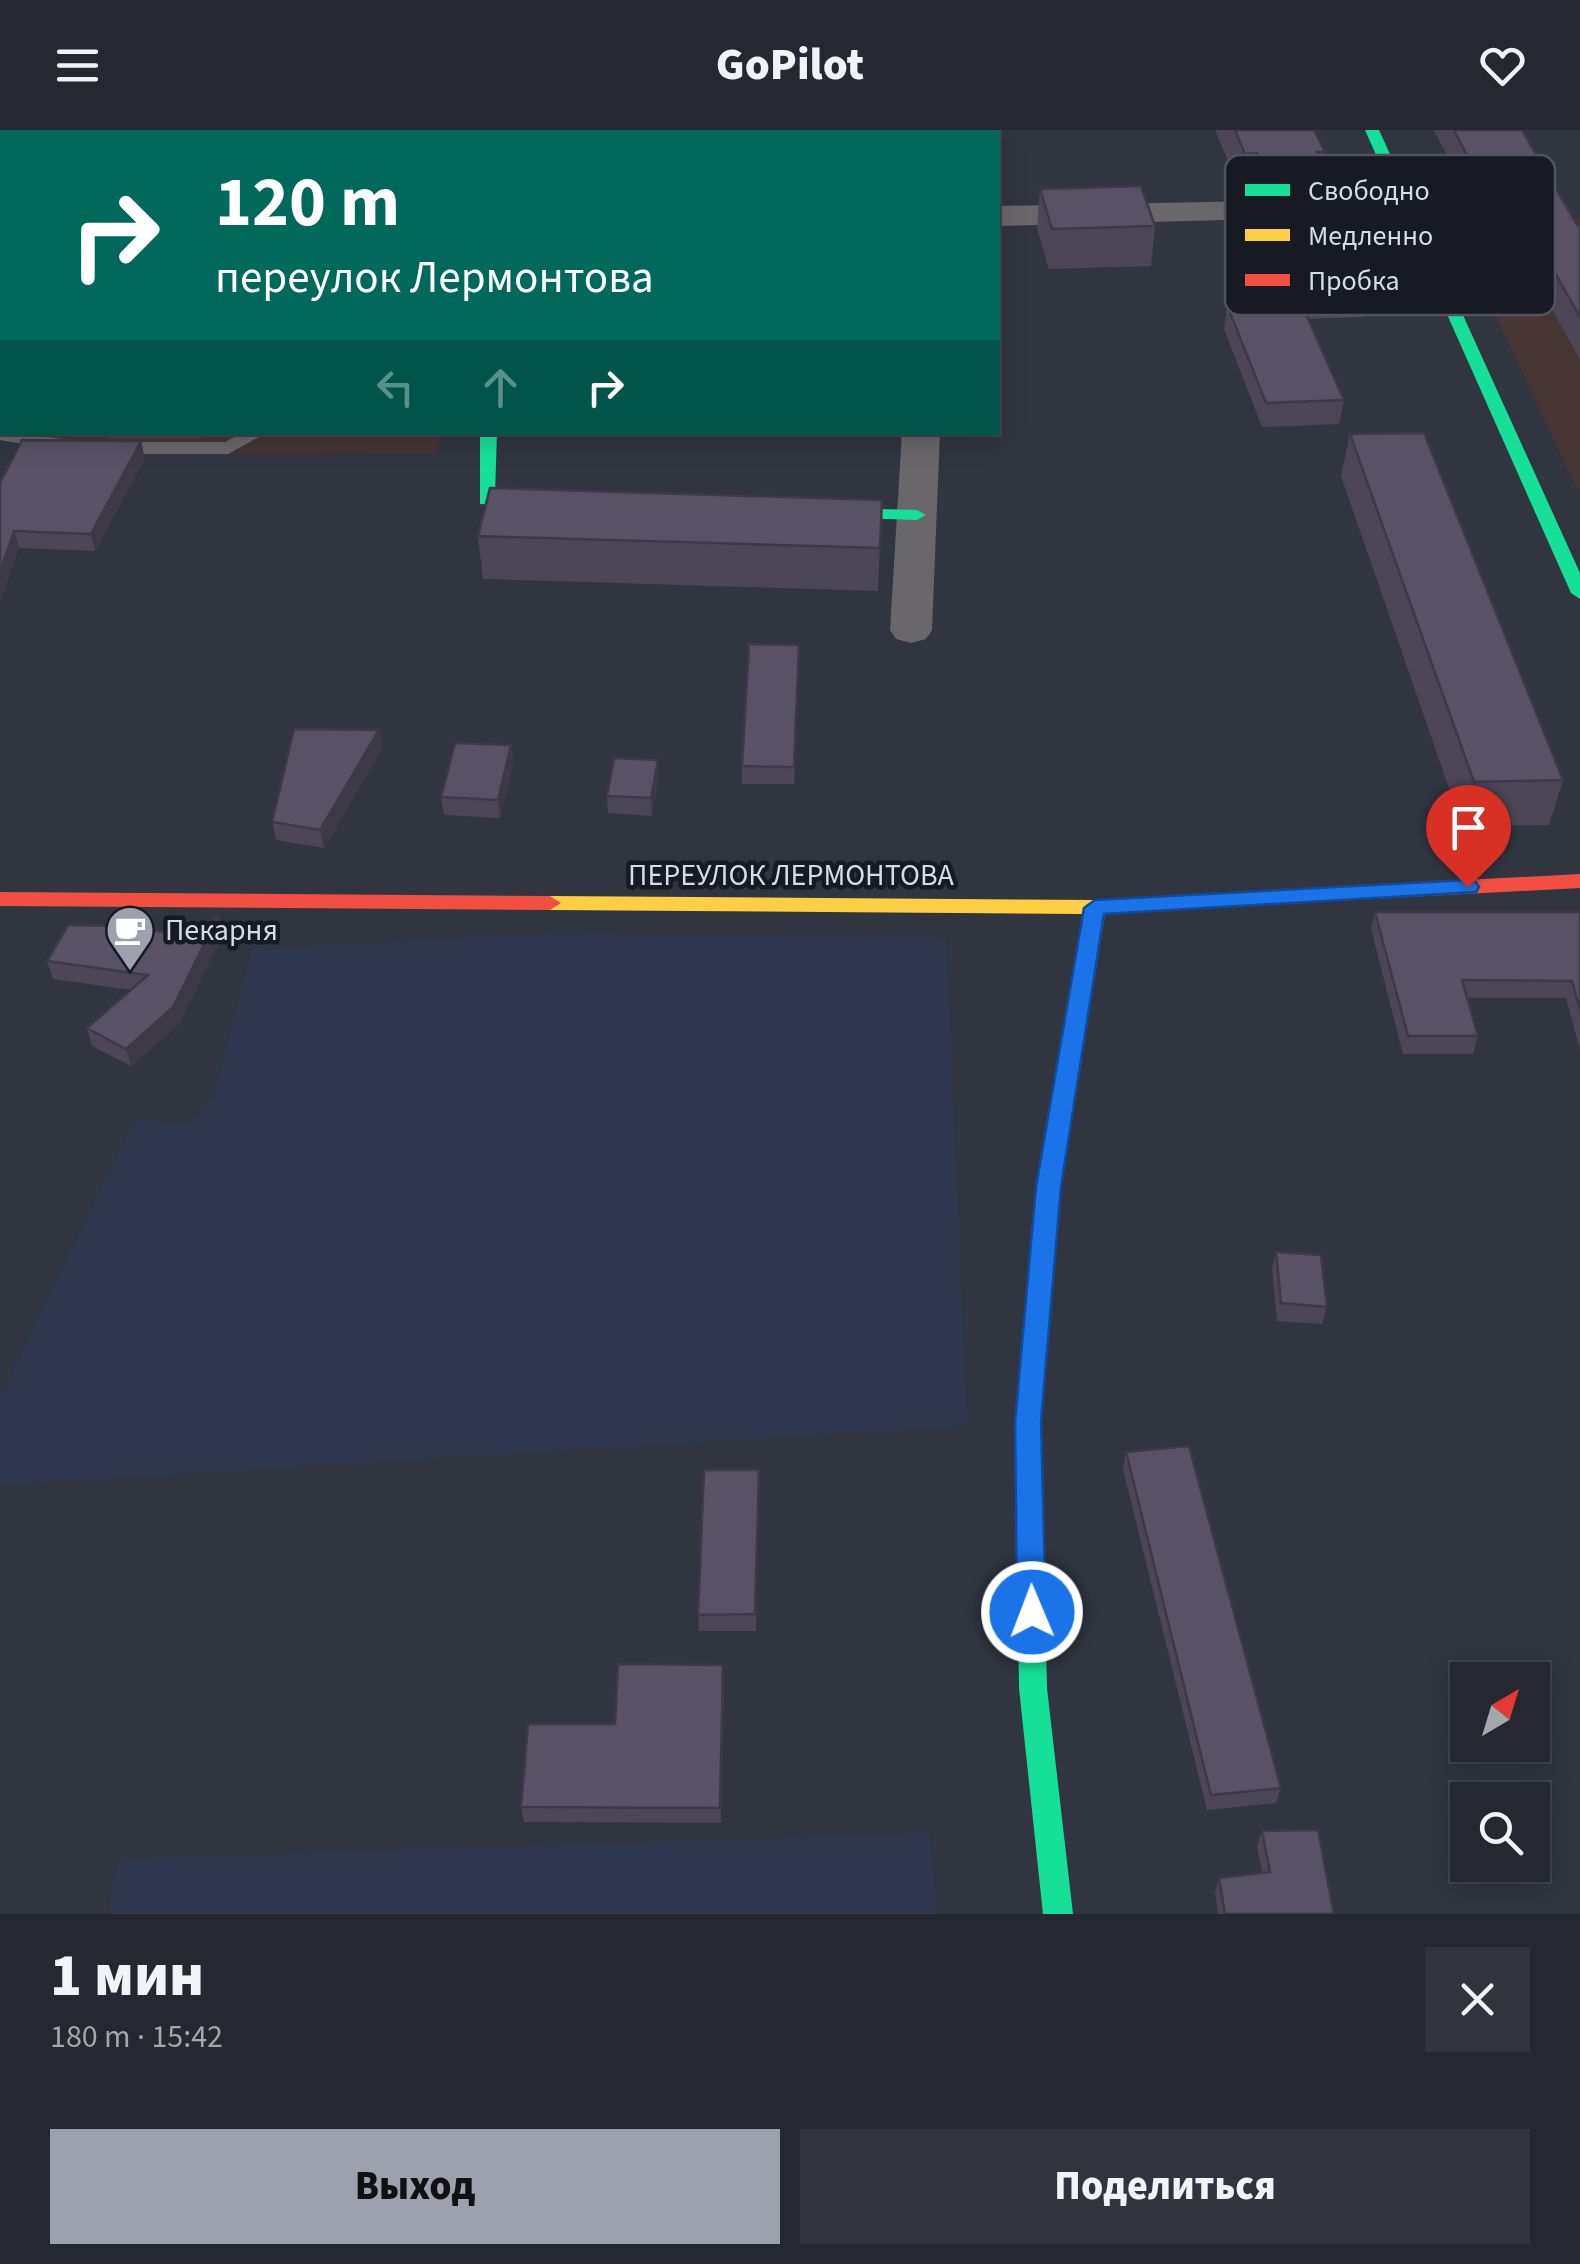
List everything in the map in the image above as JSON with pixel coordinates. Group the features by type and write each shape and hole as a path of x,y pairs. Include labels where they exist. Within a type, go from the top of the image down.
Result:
{"street":[{"path":"1372,130 1384,155"},
{"path":"1000,216 1225,212"},
{"path":"1456,315 1580,593"},
{"path":"489,435 486,500 581,506"},
{"path":"911,630 921,435"},
{"path":"778,511 917,515"},
{"name":"ПЕРЕУЛОК ЛЕРМОНТОВА","path":"0,900 1095,908 1580,881"},
{"path":"1058,1914 1033,1688 1028,1422 1048,1187 1095,908"}],"lane":[{"path":"6,435 86,448 228,448 252,435"}],"shaded area":[{"path":"1555,218 1580,218 1580,495 1495,315 1555,315"},
{"path":"24,435 441,435 437,453 16,455"},
{"path":"558,934 946,939 967,1425 0,1484 0,1399 135,1119 188,1127 214,1096 252,950"},
{"path":"930,1834 936,1914 108,1914 118,1860"}],"building":[{"path":"1235,130 1314,130 1325,152 1317,152 1318,155 1245,154"},
{"path":"1454,130 1522,130 1536,155 1467,155"},
{"path":"1141,186 1155,226 1052,229 1040,189"},
{"path":"1555,187 1580,225 1580,317 1555,273"},
{"path":"1231,315 1306,315 1344,400 1266,403"},
{"path":"1424,433 1563,780 1474,782 1350,434"},
{"path":"22,440 141,441 91,534 14,531 0,572 0,483"},
{"path":"490,488 882,500 880,548 478,536"},
{"path":"749,644 799,645 794,767 742,766"},
{"path":"294,729 379,730 320,830 272,822"},
{"path":"455,743 511,745 498,800 441,797"},
{"path":"614,758 658,760 651,798 607,796"},
{"path":"1375,912 1580,912 1580,1010 1572,981 1462,980 1478,1036 1408,1036"},
{"path":"219,914 173,1007 126,1049 87,1028 148,975 47,961 68,925 119,926 194,936"},
{"path":"1276,1252 1321,1255 1327,1307 1281,1303"},
{"path":"1189,1446 1281,1788 1211,1795 1126,1452"},
{"path":"704,1470 759,1470 755,1614 698,1615"},
{"path":"618,1664 723,1665 720,1808 521,1807 528,1724 615,1724"},
{"path":"1318,1830 1334,1914 1225,1914 1219,1878 1270,1872 1262,1831"}],"traffic: fast":[{"path":"1372,130 1383,155"},
{"path":"1455,315 1580,593"},
{"path":"489,435 486,500 564,506"},
{"path":"805,512 917,515"},
{"path":"1050,1179 1028,1421 1033,1688 1058,1914"}],"traffic: slow":[{"path":"550,903 1095,907 1295,896"},
{"path":"1050,1179 1095,907"}],"traffic: jam":[{"path":"1295,896 1580,881"},
{"path":"0,899 550,903"}],"place":[{"name":"Пекарня","path":"130,972"}],"route":[{"path":"1032,1612 1028,1422 1048,1187 1095,908 1468,887"}]}
